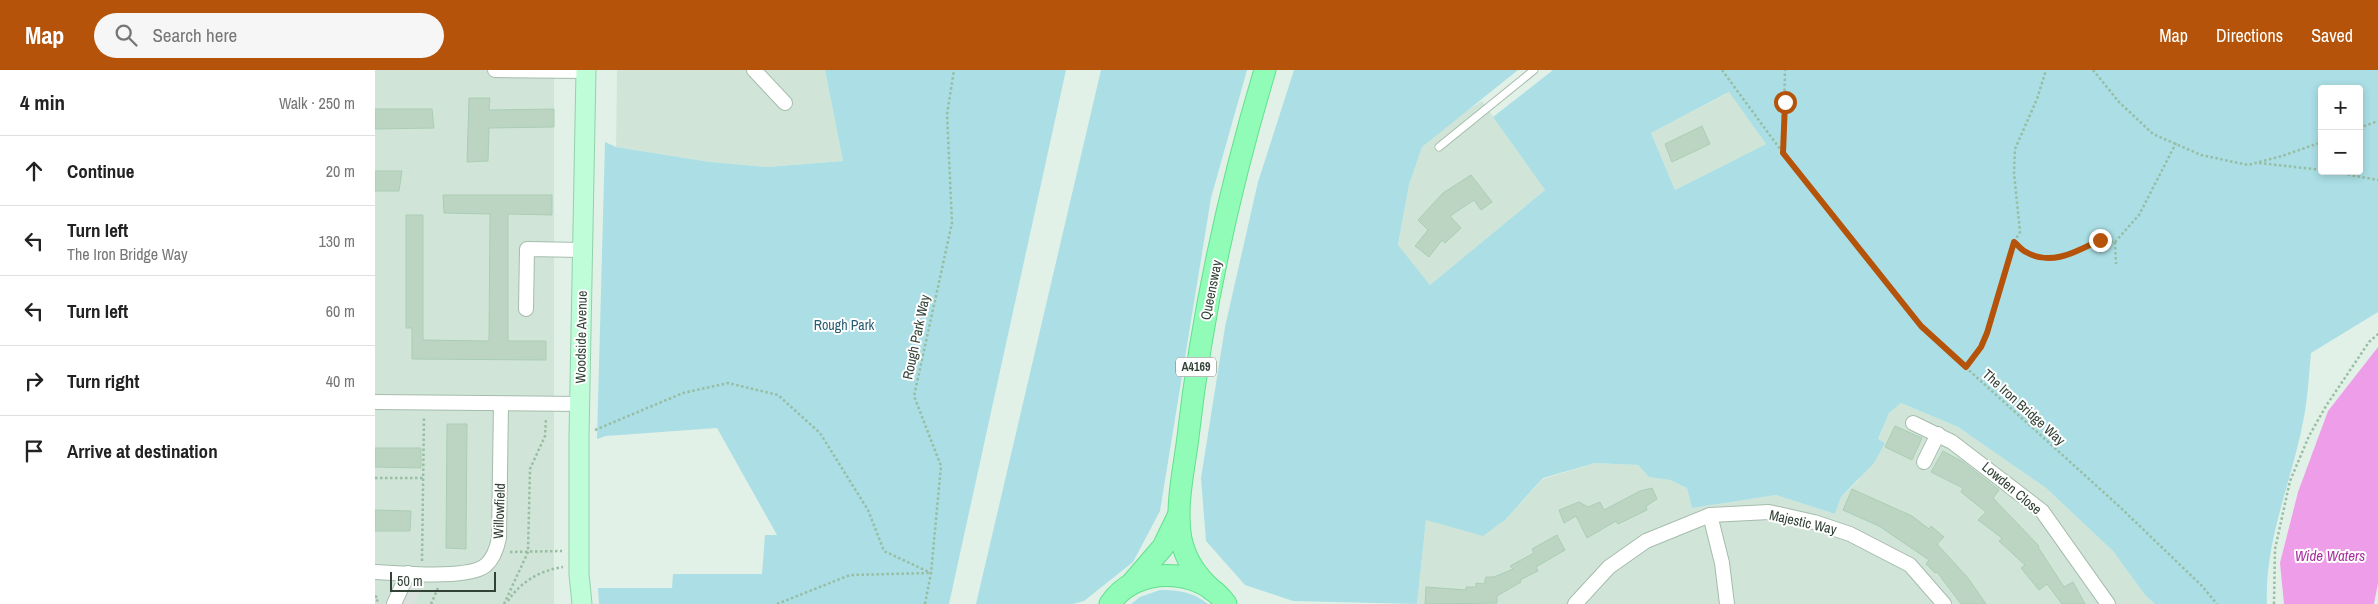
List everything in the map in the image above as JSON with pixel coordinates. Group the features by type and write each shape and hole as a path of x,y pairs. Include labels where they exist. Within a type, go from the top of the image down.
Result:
{"main road":[{"name":"Queensway","path":"1223,599 1200,579 1187,558 1181,538 1179,514 1195,371 1223,222 1265,70"},
{"name":"Queensway","path":"1129,586 1163,547 1179,514"},
{"path":"1110,602 1129,586 1149,577 1172,575 1193,579 1223,599"}],"street":[{"path":"495,70 585,71"},
{"path":"754,70 785,103"},
{"name":"Woodside Avenue","path":"582,604 579,559 579,404 585,71"},
{"path":"526,309 527,249 583,250"},
{"path":"375,402 579,404"},
{"name":"Willowfield","path":"375,572 462,574 485,566 496,552 499,538 501,404"},
{"name":"Lowden Close","path":"1913,423 1938,434 1975,458 2041,511 2108,604"},
{"path":"1924,462 1938,434"},
{"name":"Majestic Way","path":"1575,604 1609,567 1646,541 1710,515 1769,512 1814,522 1850,534 1910,565 1944,604"},
{"path":"1710,515 1722,563 1727,604"},
{"path":"394,604 415,573"}],"lane":[{"path":"1439,147 1534,70"}],"path":[{"name":"Rough Park Way","path":"925,604 931,572 941,466 914,396 952,223 947,114 954,70"},
{"name":"The Iron Bridge Way","path":"1722,70 1783,153 1921,326 2121,508 2202,586 2217,604"},
{"path":"1783,153 1785,70"},
{"path":"1966,367 1981,347 1987,333 2014,242 2020,232 2014,173 2015,149 2035,106 2046,70"},
{"path":"2093,70 2119,102 2153,134 2201,155 2248,165 2318,143"},
{"path":"2363,127 2378,121"},
{"path":"2116,264 2115,242 2139,215 2176,143"},
{"path":"2257,163 2318,170"},
{"path":"2350,175 2378,180"},
{"path":"2014,242 2025,252 2043,257 2067,257 2100,240 2115,242"},
{"path":"2274,604 2275,549 2290,481 2309,436 2326,406 2369,342 2378,334"},
{"path":"579,437 683,393 728,383 778,395 819,433 868,510 884,551 931,572"},
{"path":"415,573 423,478 424,402"},
{"path":"505,604 528,552 530,469 545,436 547,404"},
{"path":"375,478 423,478"},
{"path":"496,552 528,552 579,559"},
{"path":"505,604 510,596 529,579 552,568 579,559"},
{"path":"777,604 850,575 931,572"},
{"path":"375,596 378,598 376,604"}],"shaded area":[{"path":"375,70 554,70 554,604 375,604"},
{"path":"617,70 825,70 843,161 767,167 710,162 616,147"},
{"path":"1730,92 1766,144 1675,190 1651,133"},
{"path":"1482,101 1545,190 1430,285 1398,246 1409,185 1422,147 1457,117"},
{"path":"1901,403 1958,427 2046,488 2113,551 2145,595 2155,604 1417,604 1426,520 1506,519 1543,479 1595,463 1638,465 1649,477 1670,480 1687,488 1692,508 1776,495 1835,514 1841,497 1857,482 1885,443 1878,440 1889,413"},
{"path":"404,582 420,590 413,604 394,604"}],"green space":[{"name":"Rough Park","path":"825,70 1066,70 949,604 599,604 598,588 672,588 673,574 762,574 765,535 777,535 717,428 606,436 597,439 605,142 616,147 710,162 767,167 843,161"},
{"path":"1101,70 1247,70 1211,198 1160,511 1133,562 1084,601 1073,604 976,604"},
{"path":"1294,70 1518,70 1422,147 1409,185 1398,245 1430,285 1545,190 1493,117 1553,70 2378,70 2378,312 2311,353 2304,417 2274,533 2267,580 2267,604 2155,604 2145,595 2113,551 2046,488 1958,427 1901,403 1889,413 1878,439 1885,443 1874,463 1841,497 1835,514 1776,495 1692,508 1687,488 1670,480 1649,477 1638,465 1595,463 1543,478 1506,519 1483,536 1426,520 1417,604 1293,601 1245,585 1206,541 1201,478 1225,327 1258,182","holes":["1729,92 1766,144 1675,190 1651,133"]},
{"path":"1160,590 1185,592 1208,604 1131,604 1140,597"}],"water":[{"name":"Wide Waters","path":"2378,347 2378,583 2374,604 2284,604 2280,563 2298,492 2328,411"}],"building":[{"path":"469,98 490,98 489,110 554,109 554,127 489,128 488,161 467,162"},
{"path":"375,109 432,109 434,128 375,129"},
{"path":"1702,126 1710,144 1672,162 1665,144"},
{"path":"375,171 402,171 399,191 375,191"},
{"path":"1471,175 1492,202 1481,210 1474,200 1450,216 1461,228 1445,243 1442,240 1429,257 1415,246 1428,230 1418,220 1443,193"},
{"path":"443,195 552,195 552,215 508,214 508,341 546,341 546,360 412,359 412,328 406,328 406,215 423,215 423,340 489,341 490,214 444,213"},
{"path":"447,424 467,424 466,549 446,548"},
{"path":"1895,426 1922,438 1912,460 1885,447"},
{"path":"375,448 421,448 421,468 375,467"},
{"path":"1943,451 1963,462 1999,490 1993,498 2039,546 2064,587 2073,582 2085,604 2062,604 2047,584 2039,590 2021,568 2025,565 1999,541 2002,538 1978,520 1986,512 1961,492 1963,488 1931,472"},
{"path":"1652,488 1657,499 1646,506 1647,510 1618,524 1616,521 1587,538 1576,516 1564,523 1559,510 1579,502 1588,507 1600,502 1604,510 1640,491"},
{"path":"1852,489 1912,516 1929,529 1931,526 1944,537 1937,544 1968,578 1986,604 1961,604 1937,572 1935,573 1926,564 1929,560 1879,526 1843,510"},
{"path":"375,510 411,511 410,531 375,531"},
{"path":"1557,535 1565,550 1536,567 1538,571 1520,580 1521,582 1497,596 1497,603 1425,604 1426,587 1466,590 1466,587 1476,587 1476,583 1484,584 1486,577 1494,577 1513,569 1510,566 1534,553 1532,549"}],"route":[{"path":"1785,102 1783,153 1921,326 1966,367 1981,347 1987,333 2014,242 2025,252 2043,257 2067,257 2100,240"}]}
